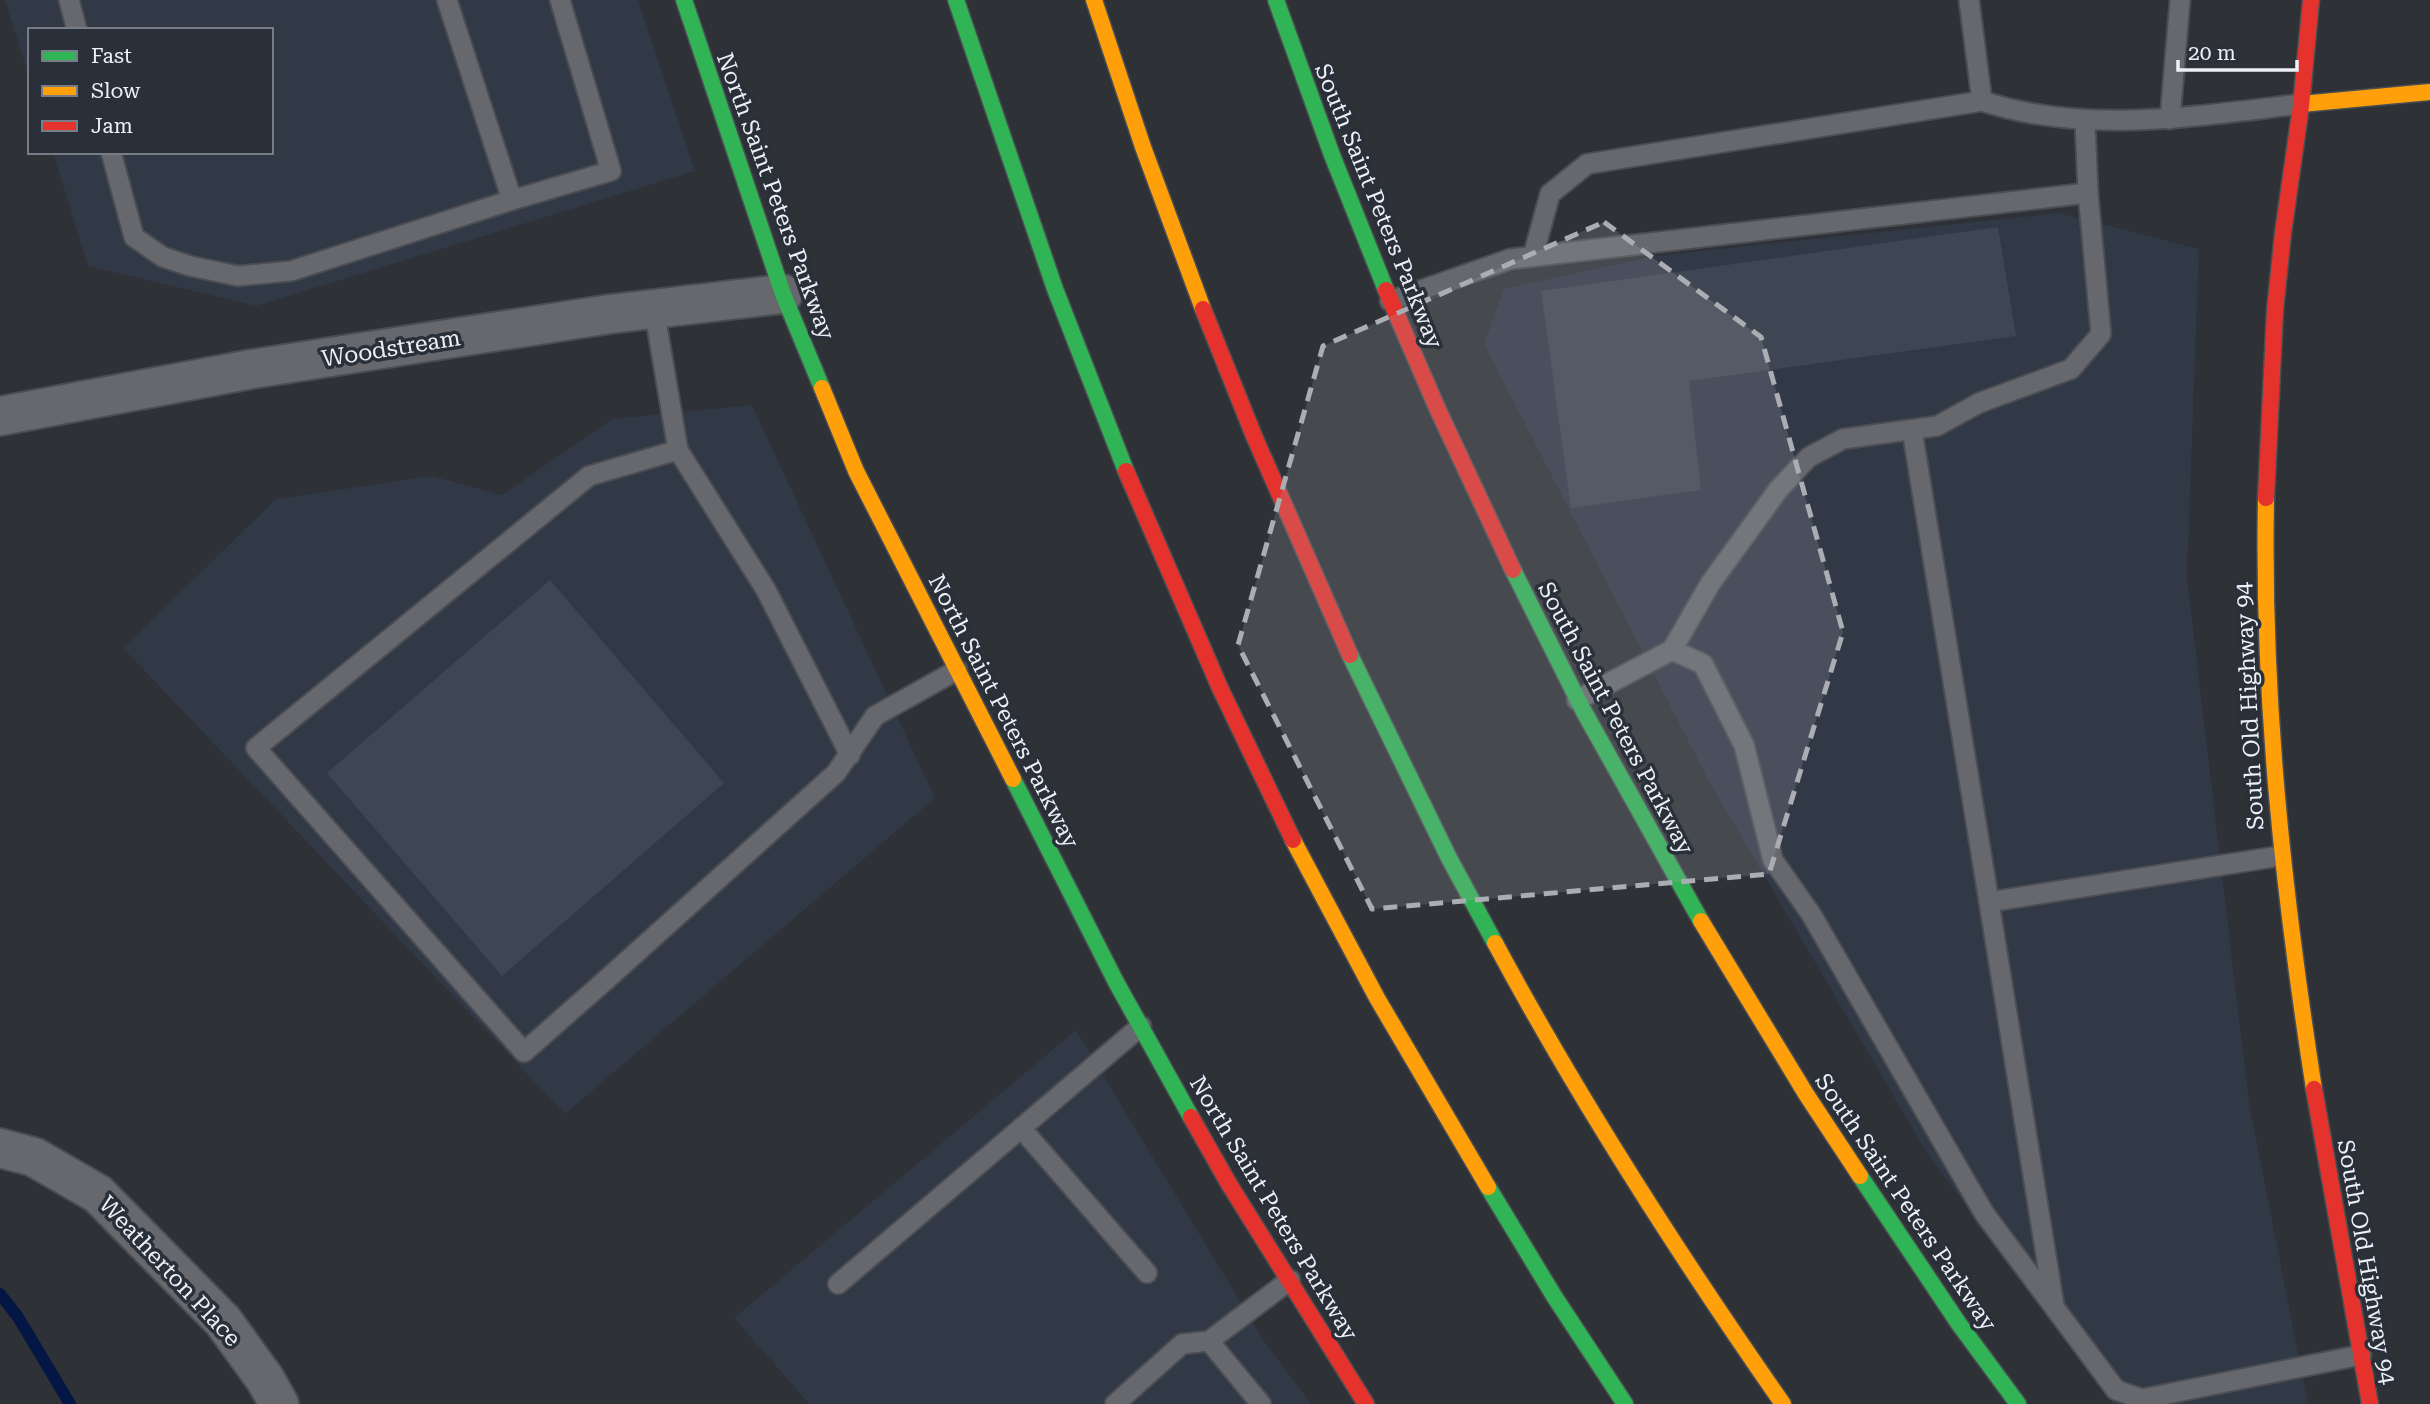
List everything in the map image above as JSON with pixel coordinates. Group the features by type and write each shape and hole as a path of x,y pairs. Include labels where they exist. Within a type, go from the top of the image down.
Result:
{"main road":[{"name":"North Saint Peters Parkway","path":"684,0 783,294 856,471 1141,1026 1229,1184 1366,1404"},
{"path":"956,0 1014,174 1091,383 1174,586 1268,789 1368,981 1436,1100 1582,1340 1625,1404"},
{"path":"1094,0 1184,263 1309,569 1374,708 1509,967 1601,1129 1728,1326 1783,1404"},
{"name":"South Saint Peters Parkway","path":"1276,0 1304,80 1390,301 1489,524 1577,700 1759,1021 1965,1334 2018,1404"},
{"name":"South Old Highway 94","path":"2312,0 2278,275 2268,413 2266,589 2269,709 2280,856 2329,1182 2370,1404"},
{"path":"2301,104 2430,92"}],"street":[{"name":"Woodstream","path":"0,416 252,369 654,309 783,294"},
{"name":"Weatherton Place","path":"0,1148 34,1157 99,1194 223,1321 265,1379 279,1404"}],"lane":[{"path":"69,0 76,28"},
{"path":"447,0 512,200"},
{"path":"112,154 134,237 163,257 238,276 290,271 611,171 561,0"},
{"path":"1969,0 1982,101"},
{"path":"2170,119 2180,0"},
{"path":"1534,256 1550,194 1587,164 1982,101 2007,109 2085,121 2170,119 2301,104"},
{"path":"1577,700 1672,650 1710,584 1779,490 1809,457 1843,439 1937,426 1979,403 2071,369 2101,334 2088,193 2085,121"},
{"path":"1390,301 1510,259 2088,193"},
{"path":"654,309 678,450 766,590 849,755"},
{"path":"1912,430 2054,1307"},
{"path":"678,450 589,477 256,748 524,1052 836,774 875,716 957,670"},
{"path":"1672,650 1703,664 1744,745 1773,860 1811,914 1984,1213 2116,1390 2143,1399 2361,1355"},
{"path":"1989,902 2280,856"},
{"path":"838,1284 1141,1026"},
{"path":"1021,1128 1147,1273"},
{"path":"1115,1404 1182,1345 1209,1341 1290,1280"},
{"path":"1209,1341 1261,1404"}],"highlighted area":[{"path":"1604,222 1761,337 1843,632 1769,874 1372,909 1238,645 1323,346"}],"shaded area":[{"path":"5,0 638,0 695,171 256,306 88,266 54,154 273,154 273,28 28,28 28,74"},
{"path":"2059,213 2199,249 2187,577 2249,1103 2308,1404 2113,1404 1927,1153 1711,785 1484,344 1504,289 1654,256"},
{"path":"752,405 935,798 565,1114 123,648 276,499 432,476 502,495 612,419"},
{"path":"1076,1030 1264,1341 1311,1404 809,1404 734,1318"}],"building":[{"path":"1998,227 2016,336 1689,381 1701,490 1571,508 1541,291"},
{"path":"550,580 724,783 502,976 327,773"}],"waterway":[{"path":"0,1294 18,1317 70,1404"}],"traffic: fast":[{"path":"684,0 783,294 822,388"},
{"path":"956,0 1055,289 1126,471"},
{"path":"1276,0 1332,155 1386,290"},
{"path":"1513,570 1583,710 1701,921"},
{"path":"1350,655 1449,858 1495,943"},
{"path":"1013,779 1116,982 1191,1117"},
{"path":"1860,1176 1959,1324 2018,1404"},
{"path":"1488,1187 1554,1296 1625,1404"}],"traffic: slow":[{"path":"1094,0 1143,147 1203,309"},
{"path":"2301,104 2430,92"},
{"path":"822,388 856,471 1013,779"},
{"path":"2266,498 2267,648 2277,795 2293,941 2314,1089"},
{"path":"1293,840 1377,998 1488,1187"},
{"path":"1701,921 1806,1094 1860,1176"},
{"path":"1495,943 1632,1178 1783,1404"}],"traffic: jam":[{"path":"2266,498 2275,310 2301,106 2311,0"},
{"path":"1386,290 1438,410 1513,570"},
{"path":"1203,309 1254,436 1350,655"},
{"path":"1126,471 1220,688 1293,840"},
{"path":"2314,1089 2370,1404"},
{"path":"1191,1117 1229,1184 1366,1404"}]}
